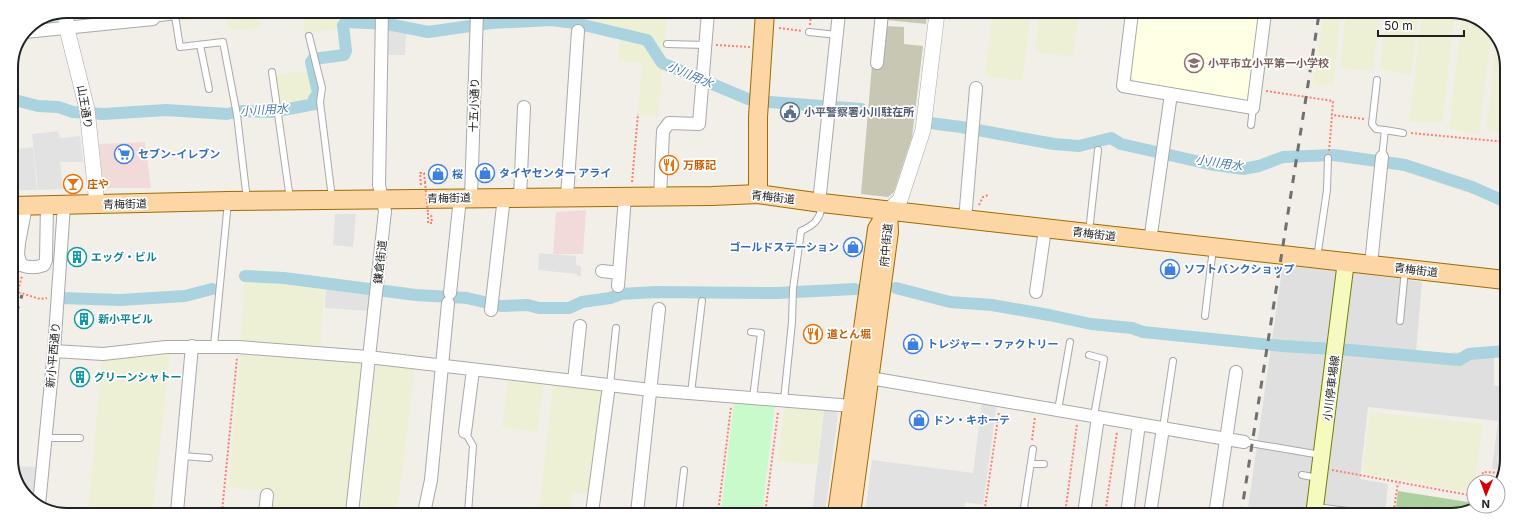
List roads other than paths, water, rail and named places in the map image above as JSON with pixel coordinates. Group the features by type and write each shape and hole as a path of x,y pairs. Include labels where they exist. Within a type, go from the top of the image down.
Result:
{"main road":[{"path":"758,194 758,117 768,20"},
{"name":"青梅街道","path":"18,206 228,201 567,197 629,190 660,196 758,194 888,211 972,215 1045,229 1346,261 1500,279"},
{"name":"府中街道","path":"852,508 889,232 888,211"},
{"name":"府中街道","path":"838,508 877,229 888,211"},
{"name":"小川停車場線","path":"1312,508 1321,467 1346,261"}],"street":[{"name":"山王通り","path":"66,18 67,29 88,114 97,204"},
{"path":"33,31 67,29 136,18"},
{"path":"660,196 663,131 669,124 700,124 708,18"},
{"path":"820,203 839,18"},
{"path":"877,63 882,18"},
{"path":"888,211 900,200 923,130 936,18"},
{"path":"1131,18 1123,86 1253,108 1265,18"},
{"name":"鎌倉街道","path":"353,508 385,211 379,185 382,19"},
{"name":"十五小通り","path":"425,508 430,480 449,298 466,198 476,22"},
{"path":"567,197 578,31"},
{"path":"972,215 972,134 976,88"},
{"path":"1150,241 1170,94"},
{"path":"492,305 512,197 524,106"},
{"path":"1371,264 1382,162"},
{"path":"618,286 629,190"},
{"path":"18,206 18,255 22,265 29,268 36,268 44,265 46,260 55,205"},
{"name":"新小平西通り","path":"40,500 54,351 55,205"},
{"path":"1036,292 1045,229"},
{"path":"602,271 619,273"},
{"path":"638,508 652,390 659,309"},
{"path":"574,381 580,326"},
{"path":"177,508 192,346"},
{"path":"54,351 103,354 166,347 238,347 368,357 652,390 852,406"},
{"path":"465,432 473,370"},
{"path":"1216,508 1236,372"},
{"path":"870,378 1001,399 1244,442"},
{"path":"593,508 609,385"},
{"path":"1085,508 1096,417"},
{"path":"1128,508 1139,424"},
{"path":"1151,508 1163,428"},
{"path":"266,508 267,495"}],"lane":[{"path":"103,18 104,24"},
{"path":"175,18 180,47 223,42 238,115 247,201"},
{"path":"809,32 837,34"},
{"path":"309,36 322,88 320,102 332,200"},
{"path":"667,44 706,45"},
{"path":"200,45 209,89"},
{"path":"272,72 290,200"},
{"path":"1377,80 1372,124 1376,129 1404,132"},
{"path":"1251,125 1253,108"},
{"path":"1382,162 1385,130"},
{"path":"1089,234 1098,150"},
{"path":"1317,259 1327,190 1328,158"},
{"path":"214,346 228,201"},
{"path":"782,400 792,297 801,231 814,225 821,216 820,203"},
{"path":"1205,316 1213,247"},
{"path":"1400,321 1405,268"},
{"path":"691,393 702,301"},
{"path":"609,385 616,328"},
{"path":"751,332 761,333 753,398"},
{"path":"1058,410 1070,342"},
{"path":"1090,355 1104,359 1096,417"},
{"path":"1163,428 1173,361"},
{"path":"465,432 473,446 468,508"},
{"path":"46,438 80,438"},
{"path":"1244,442 1321,467"},
{"path":"1023,508 1033,449"},
{"path":"182,456 210,458"},
{"path":"1031,464 1044,464"},
{"path":"1302,475 1321,467"},
{"path":"679,508 684,470"}],"waterway":[{"name":"小川用水","path":"18,101 38,106 58,107 73,112 103,114 166,110 227,114 241,111 272,112 315,104 314,99 318,93 311,62 313,59 344,55 346,51 343,25 346,22 388,24 428,32 491,23 551,20 575,23 647,40 662,63 748,99"},
{"name":"小川用水","path":"770,102 861,109"},
{"name":"小川用水","path":"930,123 961,127 1054,144 1079,146 1111,138 1121,144 1209,164 1243,169 1259,166 1283,157 1334,155 1405,165 1472,187 1500,199"},
{"path":"245,276 284,278 416,295 467,298 501,306 528,305 539,308 569,308 582,302 610,298 621,294 655,292 777,293 855,289"},
{"path":"896,288 950,302 992,305 1091,324 1132,328 1143,332 1282,346 1350,350 1459,360 1469,354 1500,351"},
{"path":"61,298 120,300 185,296 212,289"}],"railway":[{"path":"1242,508 1318,18"},
{"path":"18,307 22,295"}],"place":[{"name":"小平市立小平第一小学校","path":"1194,63"},
{"name":"小平警察署小川駐在所","path":"790,112"},
{"name":"セブン-イレブン","path":"124,154"},
{"name":"万豚記","path":"669,165"},
{"name":"タイヤセンター アライ","path":"485,173"},
{"name":"桜","path":"438,174"},
{"name":"庄や","path":"73,184"},
{"name":"ゴールドステーション","path":"853,247"},
{"name":"エッグ・ビル","path":"77,257"},
{"name":"ソフトバンクショップ","path":"1170,269"},
{"name":"新小平ビル","path":"84,319"},
{"name":"道とん堀","path":"813,334"},
{"name":"トレジャー・ファクトリー","path":"913,344"},
{"name":"グリーンシャトー","path":"80,377"},
{"name":"ドン・キホーテ","path":"919,420"}]}
